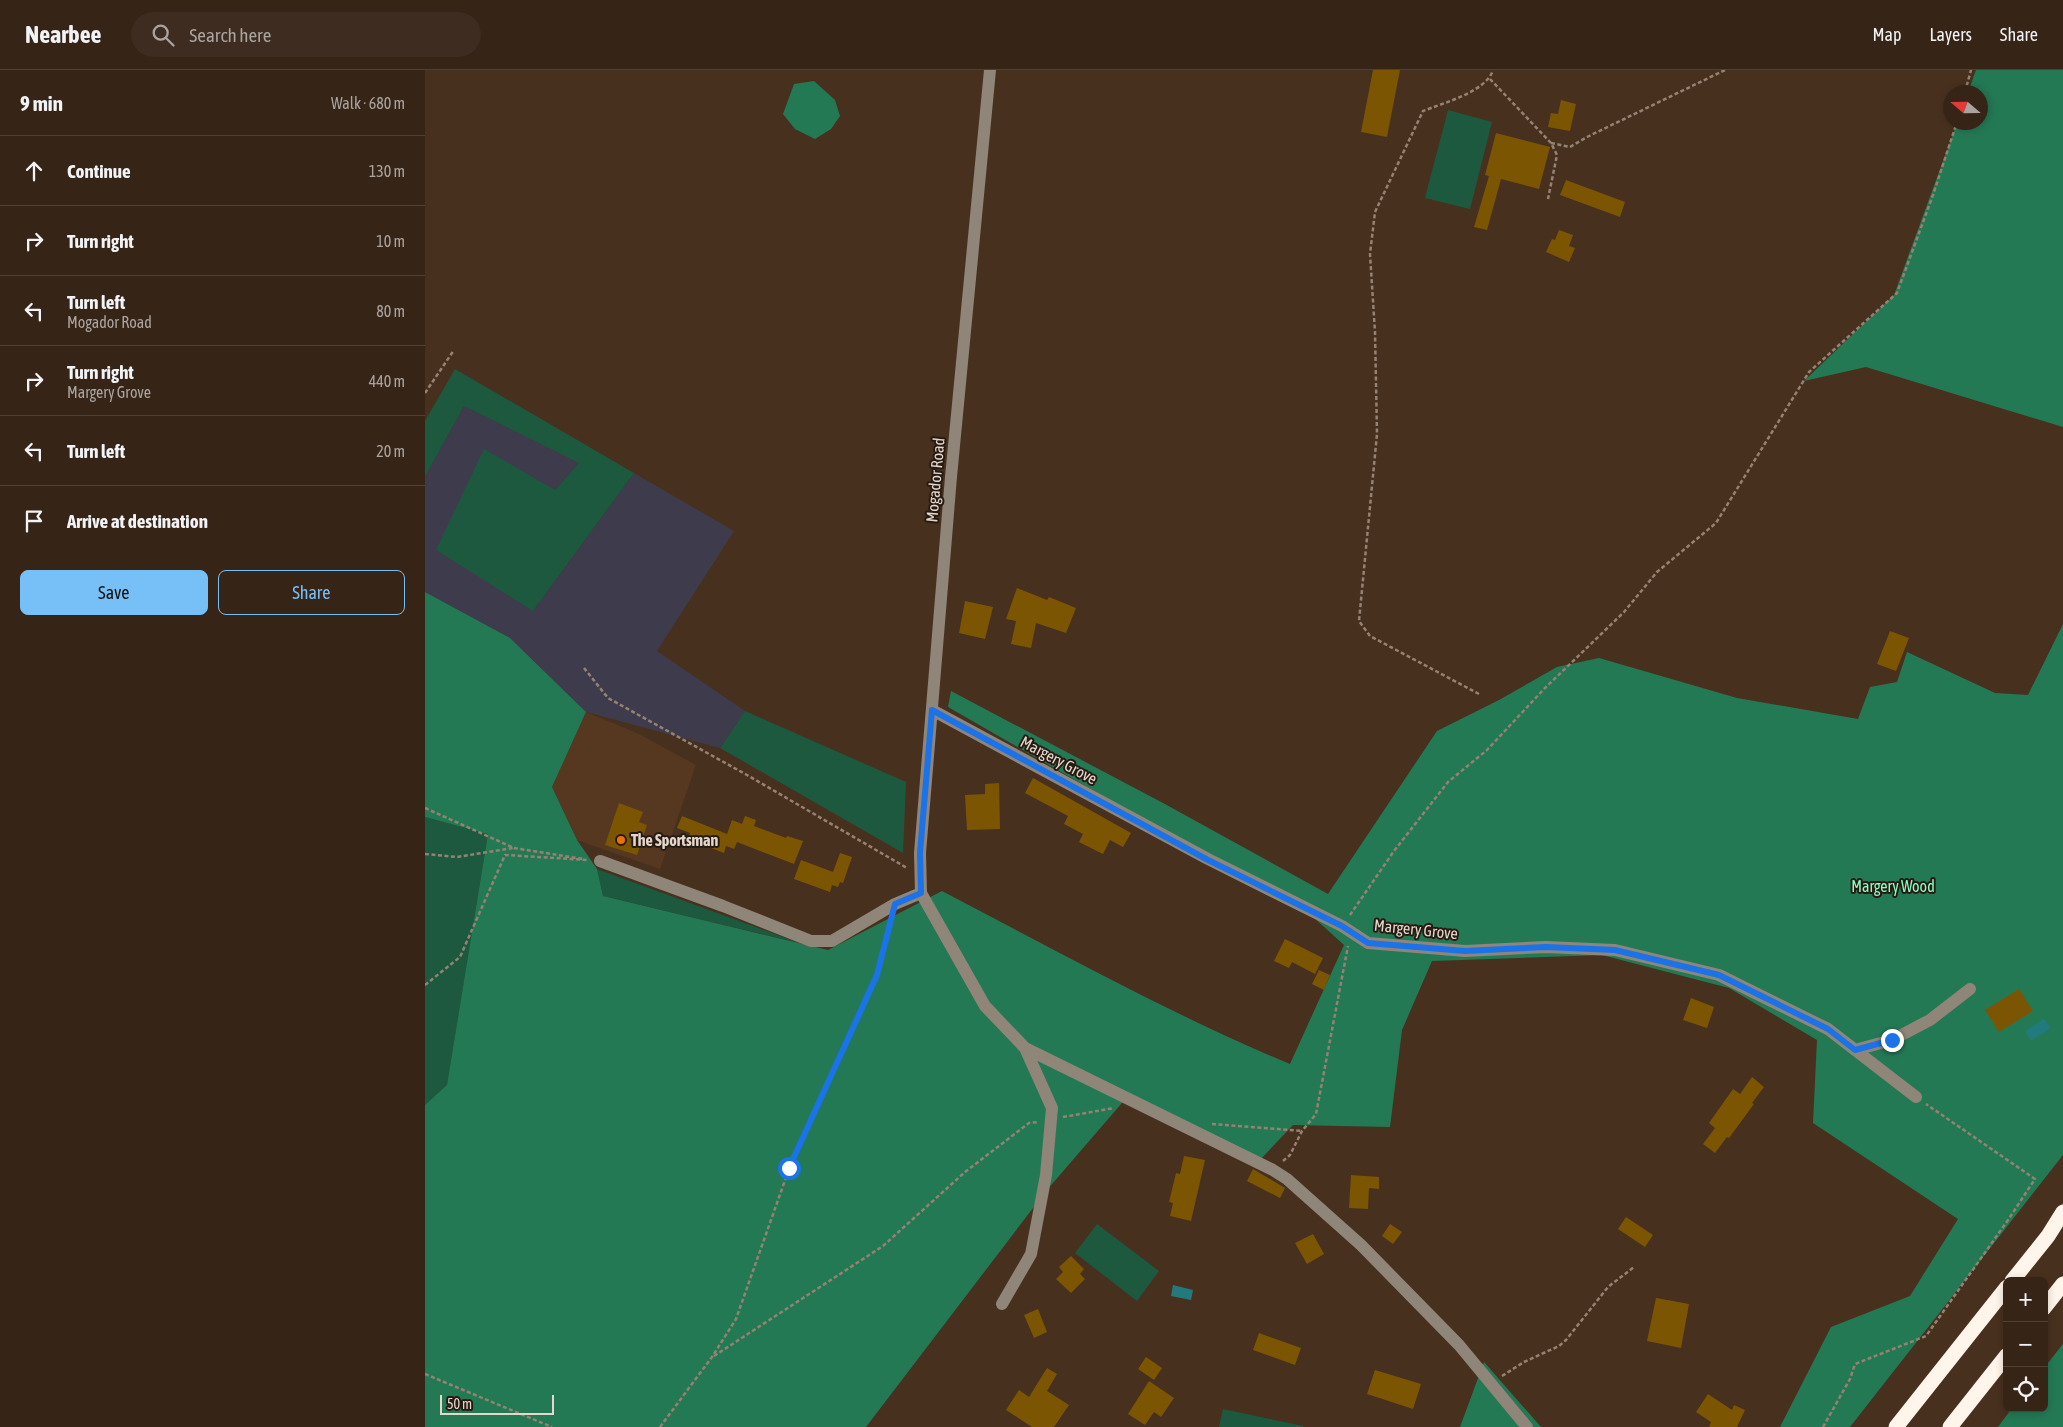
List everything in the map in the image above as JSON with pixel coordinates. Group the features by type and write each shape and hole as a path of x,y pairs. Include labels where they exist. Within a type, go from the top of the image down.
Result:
{"highway":[{"path":"2015,1277 2063,1212"},
{"path":"2048,1303 2063,1284"},
{"path":"1896,1427 2003,1292"},
{"path":"1950,1427 2003,1360"}],"street":[{"name":"Mogador Road","path":"921,893 920,853 951,477 990,70"},
{"name":"Margery Grove","path":"932,710 1208,860 1342,926 1368,943 1465,951 1546,947 1615,950 1719,975 1828,1029 1916,1097"},
{"path":"600,861 723,906 811,941 832,942 895,904 921,893 985,1006 1025,1048 1052,1108 1046,1175 1031,1254 1001,1304"},
{"path":"1855,1050 1892,1040 1930,1020 1970,989"},
{"path":"1025,1048 1273,1170 1287,1179 1349,1234 1459,1345 1527,1427"}],"path":[{"path":"1479,694 1370,636 1359,621 1377,434 1375,332 1369,254 1375,212 1423,111 1462,96 1490,79 1493,70"},
{"path":"1551,143 1570,147 1725,70"},
{"path":"1967,85 1971,70"},
{"path":"1490,79 1551,143 1557,154 1548,199"},
{"path":"1273,1170 1290,1155 1303,1131 1316,1114 1348,947 1342,926 1394,851 1448,782 1487,750 1545,688 1623,612 1657,572 1716,523 1809,372 1897,293 1954,130"},
{"path":"425,393 454,350"},
{"path":"584,668 607,698 747,775 921,876"},
{"path":"425,808 514,848 600,861"},
{"path":"425,854 457,857 514,848"},
{"path":"425,985 460,957 505,855 600,861"},
{"path":"660,1427 712,1357 736,1319 789,1168 877,975 895,904"},
{"path":"1823,1427 1850,1378 1855,1364 1926,1336 2035,1179 1916,1097"},
{"path":"712,1357 883,1246 965,1172 1029,1123 1114,1108 1123,1109"},
{"path":"1203,1122 1303,1131"},
{"path":"1490,1383 1524,1362 1559,1346 1566,1340 1608,1287 1634,1267"},
{"path":"425,1374 552,1427"}],"shaded area":[{"path":"464,406 580,463 555,490 533,611 634,473 734,531 657,651 745,711 720,748 586,712 510,638 425,592 425,477"},
{"path":"586,712 637,733 696,765 660,869 577,840 552,787"}],"green space":[{"path":"1976,70 2063,70 2063,427 1866,367 1804,381 1894,295 1954,130 1988,130 1988,85 1971,85"},
{"path":"814,81 835,100 840,116 831,129 815,139 795,129 783,114 794,84"},
{"path":"1448,110 1492,122 1470,209 1425,198"},
{"path":"455,369 634,473 533,611 436,550 484,449 555,490 579,463 464,406 425,477 425,421"},
{"name":"Margery Wood","path":"425,592 510,638 586,712 552,787 577,840 597,869 603,896 828,950 942,891 1157,1003 1290,1064 1344,945 1312,916 948,707 951,691 1163,803 1328,894 1437,731 1499,700 1557,667 1599,658 1737,698 1858,719 1870,687 1897,682 1907,652 1995,693 2028,695 2063,624 2063,1155 1850,1427 1780,1427 1831,1327 1910,1296 1958,1219 1813,1123 1817,1040 1729,988 1602,955 1432,961 1402,1030 1390,1127 1293,1125 1258,1162 1128,1096 1046,1191 866,1427 425,1427 425,1105 447,1085 488,834 425,817"},
{"path":"745,711 906,782 903,853 720,748"},
{"path":"425,817 488,834 447,1086 425,1105"},
{"path":"597,869 800,943 603,896"},
{"path":"1097,1224 1159,1271 1137,1301 1075,1253"},
{"path":"2063,1344 2063,1427 1998,1427 2009,1412 2048,1412 2048,1363"},
{"path":"1484,1362 1541,1427 1460,1427"},
{"path":"1223,1409 1303,1426 1303,1427 1219,1427"}],"water":[{"path":"2044,1019 2051,1028 2031,1041 2025,1031"},
{"path":"1173,1285 1193,1290 1191,1300 1171,1296"}],"building":[{"path":"1373,70 1400,70 1387,137 1361,132"},
{"path":"1561,100 1576,104 1570,131 1548,127 1551,113 1558,114"},
{"path":"1496,133 1550,147 1539,189 1501,179 1487,230 1474,227 1489,176 1485,175"},
{"path":"1566,180 1625,202 1620,217 1560,195"},
{"path":"1559,230 1573,235 1569,246 1575,248 1569,262 1546,252 1552,239 1555,240"},
{"path":"1017,588 1047,600 1049,597 1076,608 1066,633 1036,623 1031,648 1011,644 1016,621 1006,619"},
{"path":"965,601 993,607 985,639 959,633"},
{"path":"1890,631 1909,638 1896,671 1877,664"},
{"path":"1033,778 1131,833 1123,847 1110,840 1103,854 1079,842 1083,834 1064,824 1068,816 1025,793"},
{"path":"999,783 1000,829 967,830 965,795 985,794 985,784"},
{"path":"619,803 643,812 639,822 647,825 637,855 605,845"},
{"path":"682,816 727,834 732,820 742,824 745,816 756,820 754,826 786,838 787,836 803,841 794,864 737,842 734,849 726,846 724,853 688,839 690,833 677,828"},
{"path":"840,853 852,857 843,883 840,882 838,887 832,885 830,892 794,879 801,860 833,872"},
{"path":"1285,939 1323,958 1315,974 1292,962 1289,968 1274,961"},
{"path":"1319,970 1330,975 1324,990 1312,984"},
{"path":"2019,989 2033,1011 1999,1032 1985,1010"},
{"path":"1691,998 1714,1007 1707,1028 1683,1020"},
{"path":"1752,1077 1764,1087 1729,1138 1727,1137 1715,1153 1703,1144 1715,1128 1709,1123 1733,1089 1740,1094"},
{"path":"1184,1156 1205,1160 1191,1221 1170,1216 1173,1203 1169,1202 1176,1173 1180,1174"},
{"path":"1253,1169 1285,1188 1280,1198 1247,1181"},
{"path":"1351,1175 1379,1177 1379,1189 1369,1188 1368,1209 1349,1208"},
{"path":"1626,1217 1653,1235 1645,1247 1618,1229"},
{"path":"1390,1224 1402,1232 1393,1244 1382,1236"},
{"path":"1313,1234 1324,1254 1307,1264 1295,1243"},
{"path":"1071,1256 1084,1269 1080,1274 1085,1279 1071,1293 1056,1279 1063,1272 1059,1267"},
{"path":"1656,1298 1689,1304 1681,1348 1647,1341"},
{"path":"1038,1309 1047,1332 1034,1338 1024,1315"},
{"path":"1259,1333 1301,1348 1295,1365 1253,1350"},
{"path":"1146,1357 1162,1368 1154,1380 1138,1369"},
{"path":"1047,1368 1057,1374 1047,1391 1069,1405 1054,1427 1032,1427 1006,1410 1019,1390 1029,1397"},
{"path":"1375,1370 1421,1384 1413,1409 1367,1394"},
{"path":"1149,1381 1174,1398 1161,1417 1154,1412 1145,1425 1128,1414"},
{"path":"1708,1394 1732,1410 1734,1405 1745,1410 1737,1427 1709,1427 1711,1422 1696,1412"}],"place":[{"name":"The Sportsman","path":"621,840"}],"route":[{"path":"789,1168 877,975 895,904 921,893 920,853 932,710 1208,860 1342,926 1368,943 1465,951 1546,947 1615,950 1719,975 1828,1029 1855,1050 1892,1040"}]}
